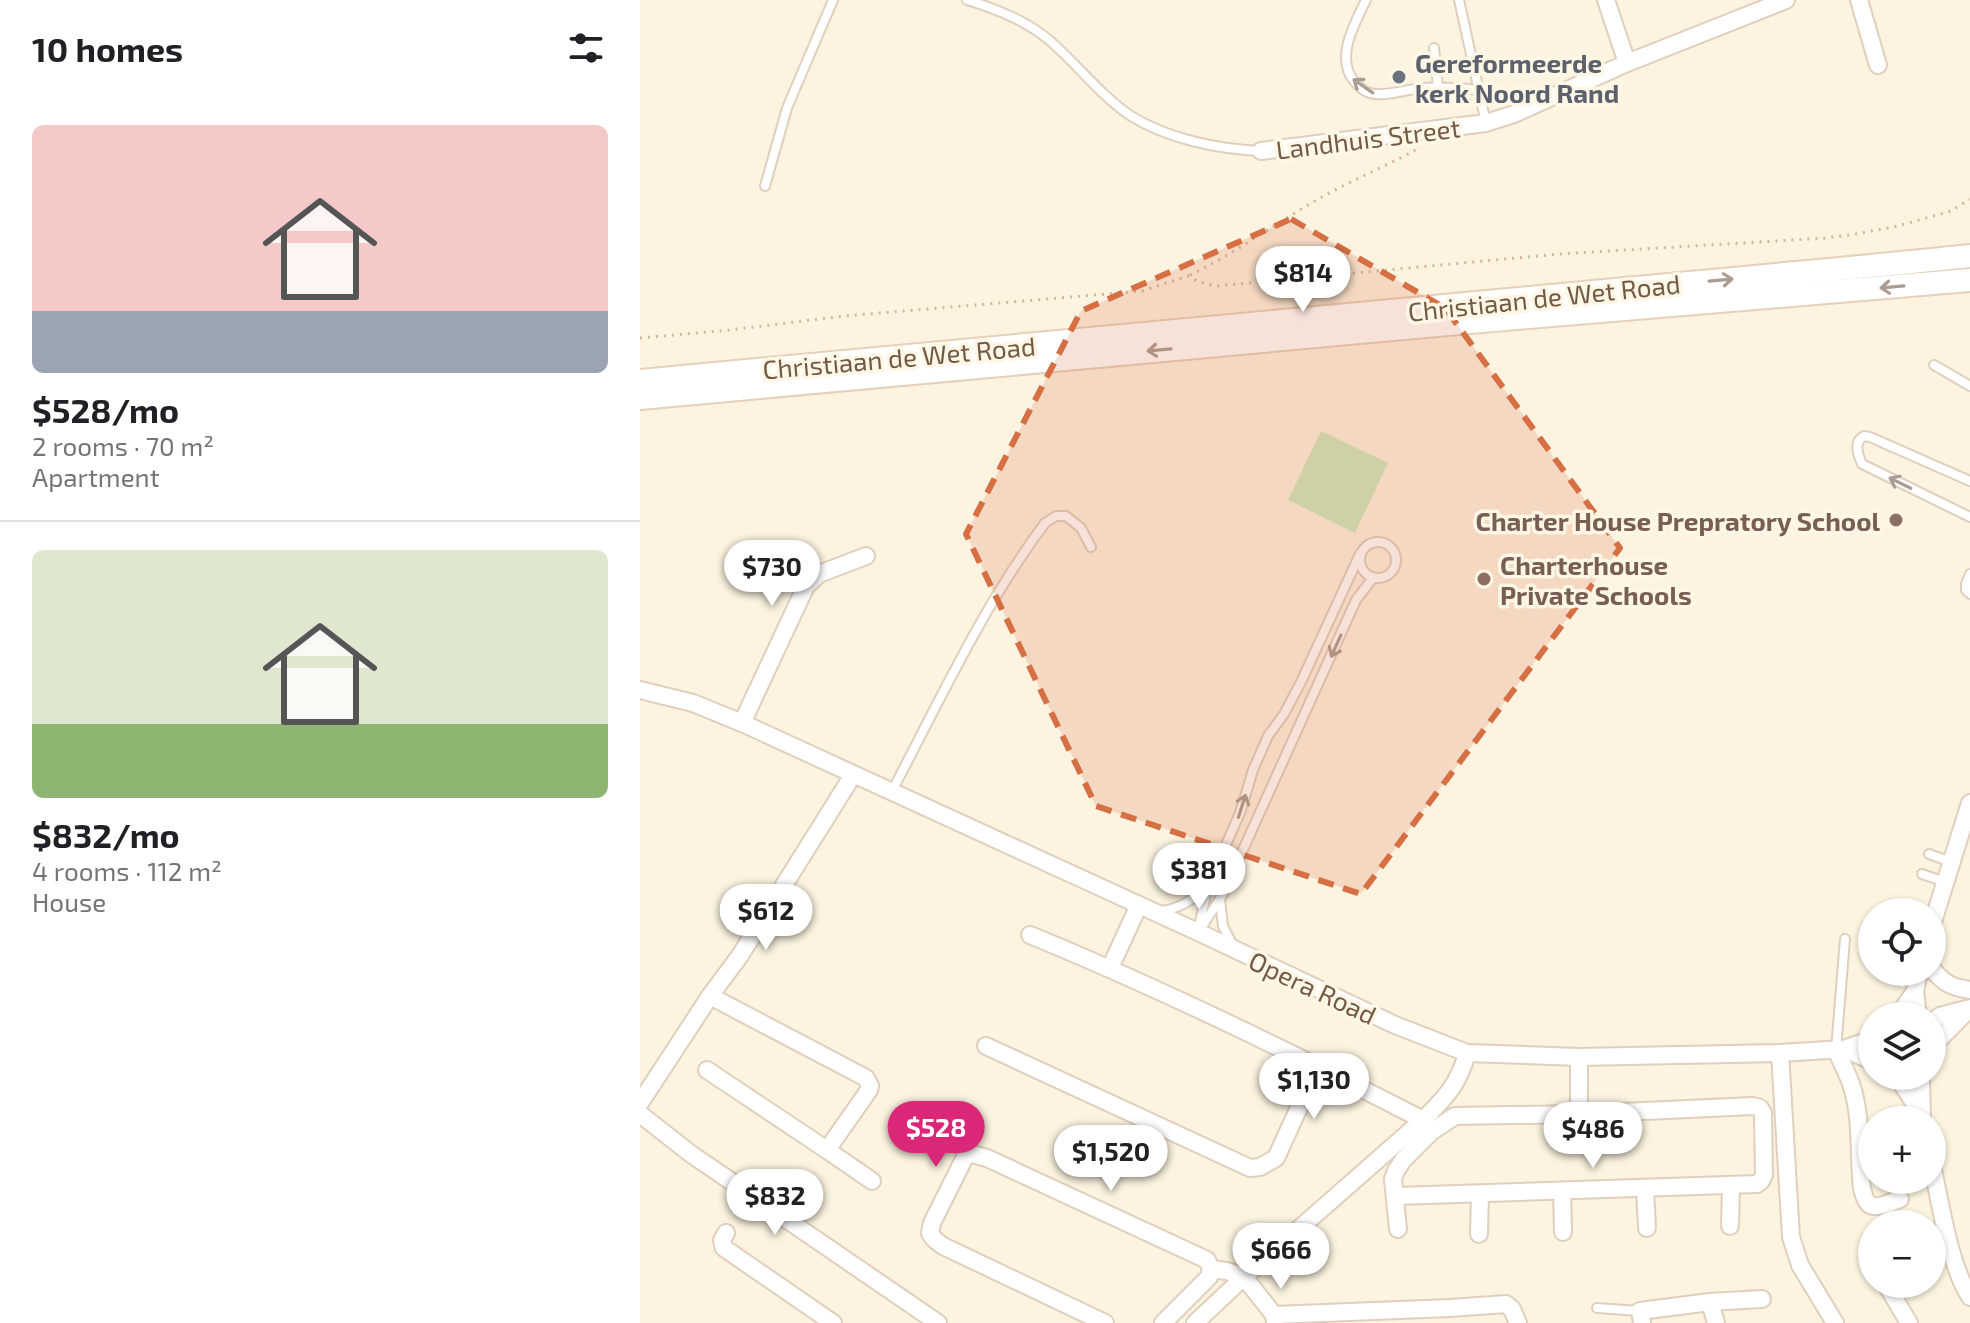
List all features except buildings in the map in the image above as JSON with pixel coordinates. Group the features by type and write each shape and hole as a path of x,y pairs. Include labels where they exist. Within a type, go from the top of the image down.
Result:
{"main road":[{"name":"Christiaan de Wet Road","path":"640,381 1970,256"},
{"name":"Christiaan de Wet Road","path":"640,398 1455,323 1970,280"}],"street":[{"path":"1606,0 1627,63"},
{"name":"Landhuis Street","path":"1261,151 1486,123 1786,0"},
{"path":"1859,0 1878,65"},
{"path":"742,723 806,586 819,574 866,556"},
{"name":"Opera Road","path":"640,690 693,703 742,723 1395,1025 1467,1053 1579,1057 1780,1053 1840,1050 1858,1044"},
{"path":"640,1103 739,957 853,775"},
{"path":"1940,898 1970,803"},
{"path":"1110,968 1124,936 1146,908"},
{"path":"1030,935 1110,968 1318,1066 1423,1120"},
{"path":"1946,984 1970,990"},
{"path":"1916,986 1916,1002"},
{"path":"1908,1002 1915,991"},
{"path":"710,996 866,1078 869,1090 827,1150"},
{"path":"1946,1014 1969,1008"},
{"path":"1946,1032 1969,1008"},
{"path":"986,1046 1250,1168 1260,1167 1276,1158 1318,1066"},
{"path":"1840,1050 1852,1087 1861,1183 1866,1199 1873,1206 1900,1199"},
{"name":"Opera Road","path":"1840,1050 1858,1056"},
{"path":"1195,1323 1423,1120 1456,1083 1467,1053"},
{"path":"1780,1053 1791,1237 1800,1265 1834,1323"},
{"path":"1579,1057 1579,1114"},
{"path":"707,1070 872,1181"},
{"path":"1396,1196 1757,1184 1764,1175 1763,1113 1753,1106 1455,1116 1442,1122 1403,1160 1393,1179 1398,1229"},
{"path":"640,1114 691,1154 938,1323"},
{"path":"1105,1323 934,1239 930,1233 932,1223 965,1157 972,1154 987,1158 1207,1260 1219,1270 1244,1277 1274,1319 1451,1316 1506,1304 1512,1309 1518,1323"},
{"path":"1730,1226 1731,1186"},
{"path":"1645,1189 1647,1228"},
{"path":"1562,1191 1563,1232"},
{"path":"1479,1234 1480,1194"},
{"path":"1938,1194 1948,1238 1970,1297"},
{"path":"726,1233 722,1240 724,1248 828,1322"},
{"path":"1163,1323 1219,1270"},
{"path":"1894,1298 1909,1323"},
{"path":"1641,1317 1710,1302 1762,1299"},
{"path":"1710,1302 1716,1323"}],"lane":[{"path":"765,186 787,108 833,0"},
{"path":"967,0 1002,11 1048,39 1129,115 1164,132 1199,142 1261,151"},
{"path":"1366,0 1345,56 1350,76 1358,86 1375,94 1438,87 1477,90"},
{"path":"1459,0 1486,123"},
{"path":"1434,48 1438,87"},
{"path":"1934,365 1970,386"},
{"path":"1970,481 1870,437 1864,436 1858,441 1862,464 1970,517"},
{"path":"892,792 987,612 1045,523 1056,516 1066,516 1081,528 1091,547"},
{"path":"1198,932 1208,885 1240,813 1253,770 1268,736 1301,682 1360,554 1363,548 1374,542 1386,544 1394,552 1396,564 1385,577 1373,578 1363,571 1360,554"},
{"path":"1970,574 1966,590 1970,594"},
{"path":"1198,932 1220,899 1356,600 1373,578"},
{"path":"1929,854 1951,862"},
{"path":"1922,874 1945,882"},
{"path":"1146,908 1171,910 1196,898 1208,885"},
{"path":"1220,899 1223,926 1235,950"},
{"path":"1840,1050 1845,939"},
{"path":"1597,1308 1641,1317"}],"path":[{"path":"640,338 844,316 1142,291 1218,262 1323,195 1431,142"},
{"path":"1188,276 1216,286 1559,254 1826,238 1898,226 1951,211 1970,199"}],"highlighted area":[{"path":"1291,219 1445,308 1620,548 1361,894 1096,806 966,534 1081,311"}],"green space":[{"path":"1321,431 1388,463 1355,533 1288,500"}],"place":[{"name":"Gereformeerde kerk Noord Rand","path":"1399,77"},
{"name":"Charter House Prepratory School","path":"1896,520"},
{"name":"Charterhouse Private Schools","path":"1484,579"}]}
